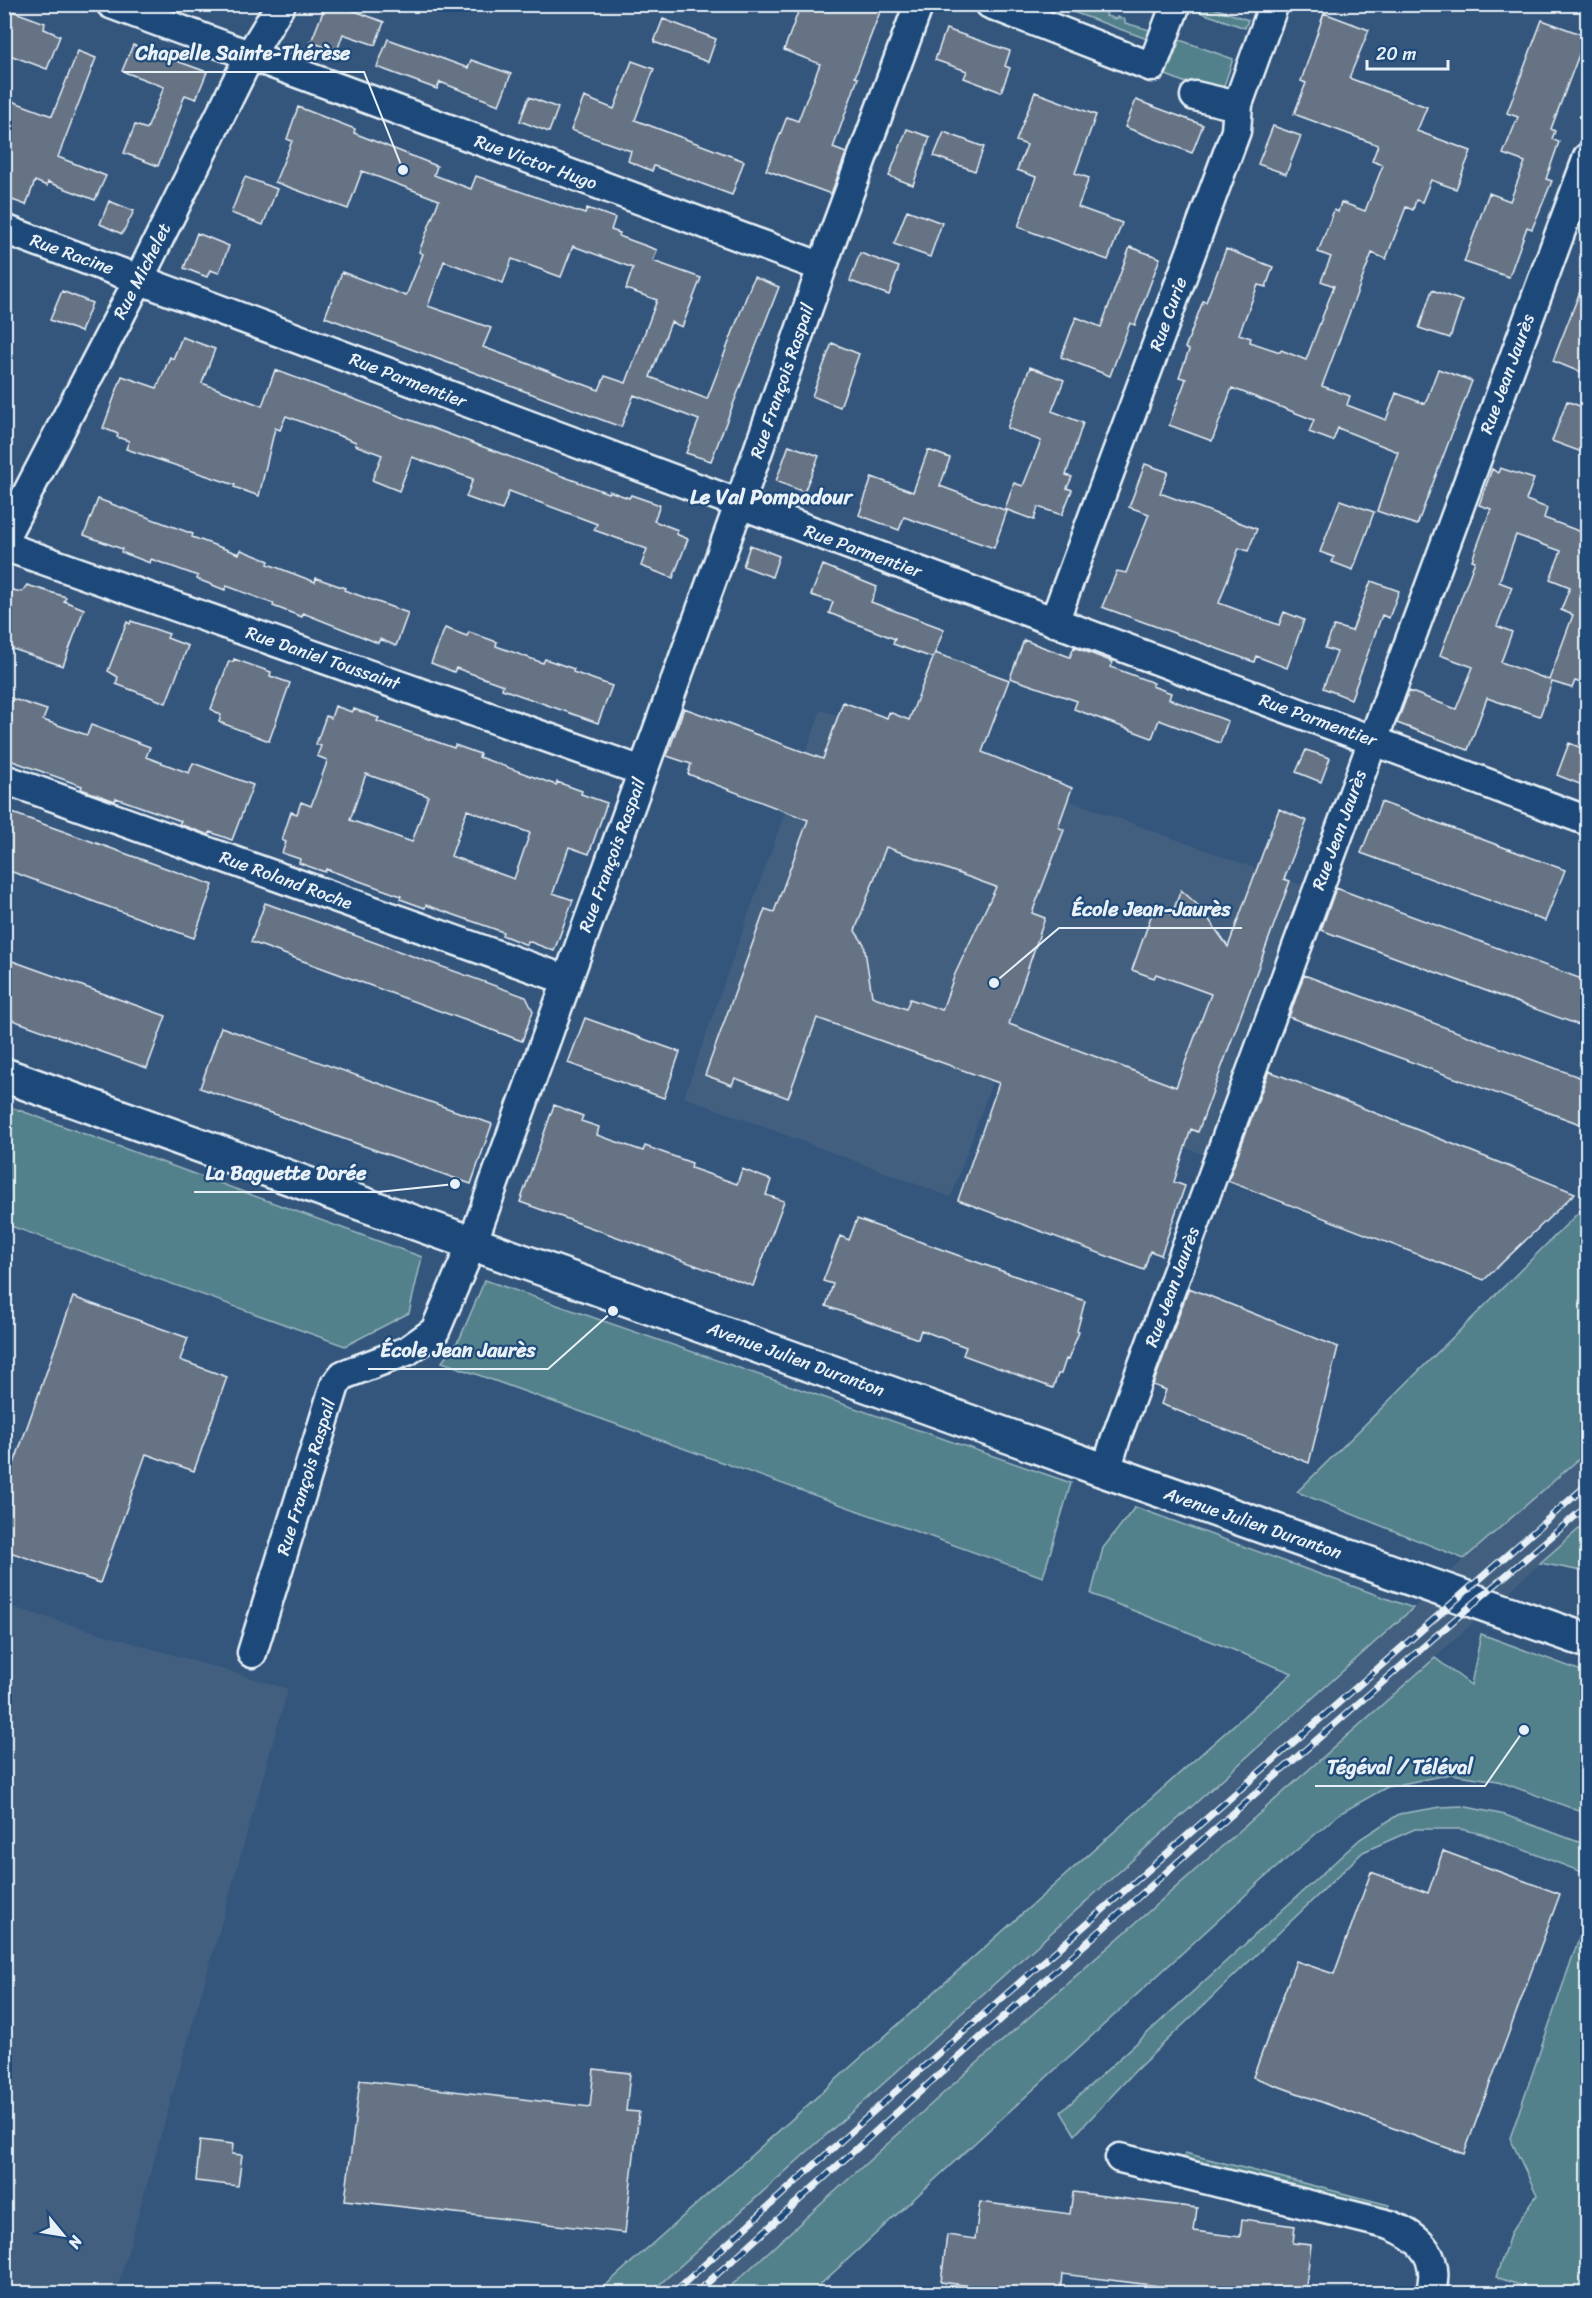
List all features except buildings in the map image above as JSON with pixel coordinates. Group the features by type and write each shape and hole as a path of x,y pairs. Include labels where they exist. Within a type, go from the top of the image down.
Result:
{"main road":[{"name":"Avenue Julien Duranton","path":"4,1075 1106,1471 1587,1641"}],"street":[{"name":"Rue Victor Hugo","path":"111,4 249,57 822,267"},
{"name":"Rue Michelet","path":"4,538 139,279 249,57 281,4"},
{"name":"Rue François Raspail","path":"252,1653 335,1384 343,1375 407,1351 435,1331 472,1244 739,505 822,267 920,4"},
{"path":"990,4 1152,67 1176,4"},
{"name":"Rue Curie","path":"1054,622 1236,131 1238,104 1274,4"},
{"path":"1196,96 1238,104"},
{"name":"Rue Jean Jaurès","path":"1106,1471 1120,1426 1587,157"},
{"name":"Rue Racine","path":"4,229 139,279"},
{"name":"Rue Parmentier","path":"139,279 1587,821"},
{"name":"Rue Daniel Toussaint","path":"4,546 642,771"},
{"name":"Rue Roland Roche","path":"4,779 567,980"},
{"path":"1120,2158 1389,2225 1401,2230 1414,2236 1429,2259 1433,2274 1430,2294"}],"shaded area":[{"path":"821,710 1301,885 1202,1154 1088,1112 1086,1117 992,1082 951,1197 684,1097"},
{"path":"1587,1452 1587,1522 949,2088 723,2293 650,2294 1328,1686 1464,1559"},
{"path":"5,1605 288,1689 116,2293 5,2293"}],"green space":[{"path":"1054,5 1083,5 1095,12 1096,9 1107,13 1106,16 1116,19 1117,17 1125,20 1125,23 1150,30 1147,39"},
{"path":"1193,5 1206,5 1248,20 1245,28 1191,9"},
{"path":"1180,40 1233,59 1222,92 1214,94 1166,75"},
{"path":"5,1105 422,1257 409,1313 345,1346 5,1224"},
{"path":"1587,1204 1587,1452 1464,1559 1297,1492"},
{"path":"485,1280 1071,1483 1043,1577 442,1362 460,1338"},
{"path":"1135,1507 1413,1608 650,2293 597,2293 1292,1673 1091,1594 1103,1548"},
{"path":"1587,1522 1587,1572 1540,1563"},
{"path":"1481,1634 1587,1673 1587,1814 1498,1781 1451,1774 1387,1787 1339,1814 1263,1879 811,2293 723,2293 949,2088 1435,1658 1471,1685"},
{"path":"1462,1806 1505,1815 1587,1845 1587,1874 1482,1834 1460,1829 1415,1829 1363,1852 1135,2071 1075,2135 1061,2112 1360,1839 1399,1814"},
{"path":"1587,1915 1587,2293 1542,2293 1496,2277 1511,2232 1537,2195 1510,2138"},
{"path":"1185,2153 1389,2205 1388,2212 1183,2160"}],"railway":[{"path":"672,2294 895,2092 1588,1484"},
{"path":"695,2294 1139,1896 1588,1505"}],"place":[{"name":"Chapelle Sainte-Thérèse","path":"403,170"},
{"name":"École Jean-Jaurès","path":"994,983"},
{"name":"La Baguette Dorée","path":"455,1184"},
{"name":"École Jean Jaurès","path":"613,1311"},
{"name":"Tégéval / Téléval","path":"1524,1730"}],"district":[{"name":"Le Val Pompadour","path":"771,497"}]}
